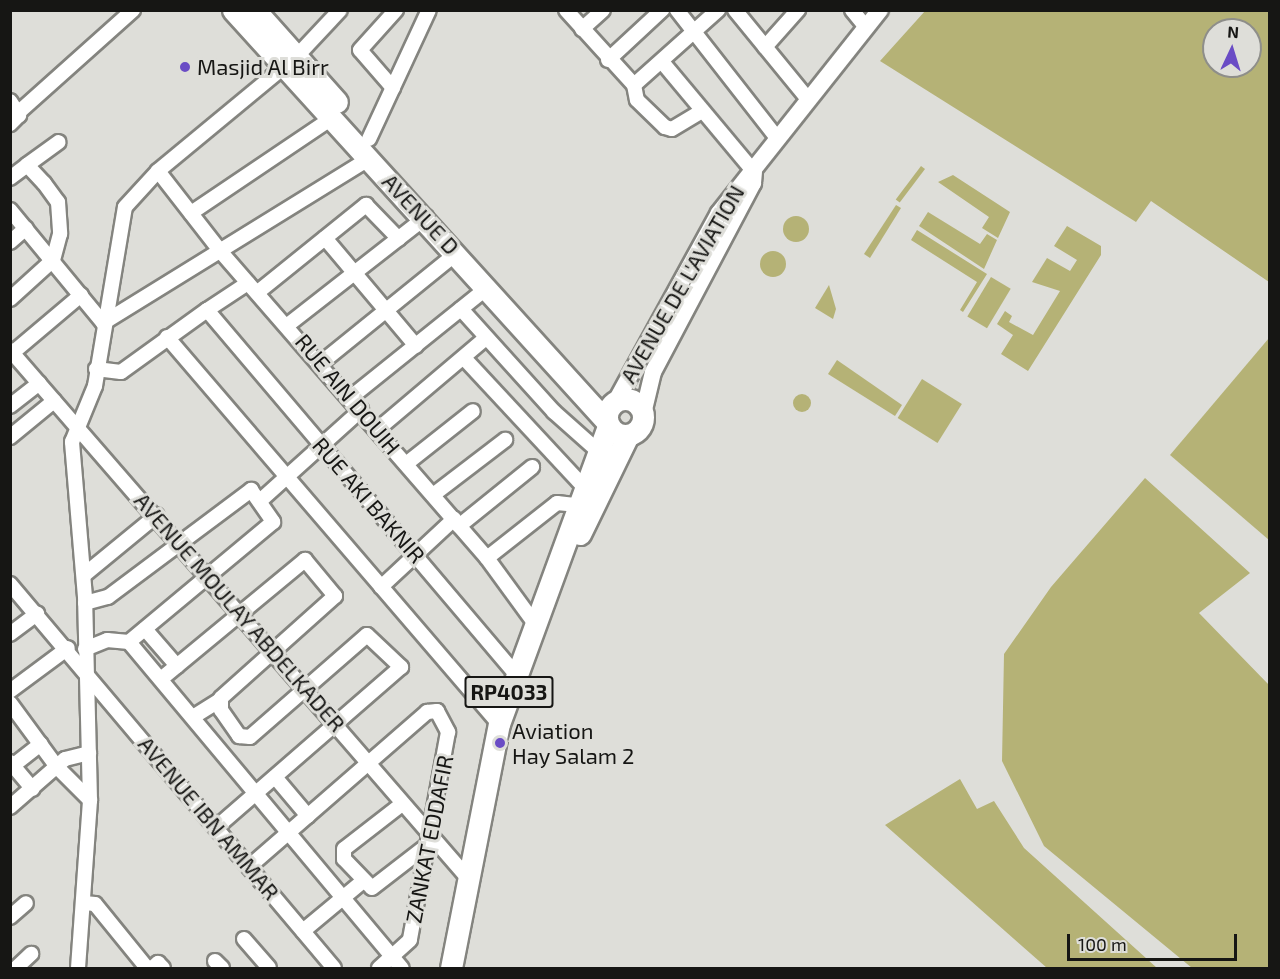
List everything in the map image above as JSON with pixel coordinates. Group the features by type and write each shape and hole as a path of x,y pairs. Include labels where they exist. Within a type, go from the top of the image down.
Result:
{"main road":[{"name":"AVENUE D","path":"233,10 291,62 610,413"},
{"name":"AVENUE D","path":"255,10 332,118 369,149 488,287 610,413"},
{"path":"628,435 610,413 632,401 643,414"},
{"name":"AVENUE DE L'AVIATION","path":"451,969 467,877 500,724 533,621 579,495 598,451 610,413"},
{"name":"RP4033","path":"465,969 499,781 524,688 593,501 628,435 641,425 643,414"}],"street":[{"path":"10,124 15,106 133,10"},
{"path":"393,88 360,50 396,10"},
{"path":"566,10 608,60 634,85 637,100 665,128 672,129 702,111"},
{"path":"582,29 603,10"},
{"path":"608,60 662,10"},
{"path":"677,10 777,138"},
{"path":"634,85 663,63 718,10"},
{"path":"765,47 798,10"},
{"path":"852,10 866,27"},
{"name":"AVENUE DE L'AVIATION","path":"643,414 653,372 753,183 754,172 807,98 880,10"},
{"path":"78,969 90,800 84,575 74,425 90,399 125,207 158,171 291,62 335,12"},
{"path":"740,12 807,98"},
{"path":"103,323 221,252 369,149 425,13"},
{"path":"663,63 754,172"},
{"path":"191,213 332,118"},
{"path":"10,178 59,142"},
{"path":"10,299 60,251 58,202 27,165"},
{"name":"RUE AIN DOUIH","path":"158,171 221,252 289,324 487,558 533,621"},
{"name":"AVENUE DE L'AVIATION","path":"610,413 719,213 743,177 754,172"},
{"path":"96,369 121,372 207,310 253,287 325,238 366,205 399,239"},
{"path":"10,210 103,323"},
{"path":"289,324 356,274 426,217"},
{"path":"10,242 26,228"},
{"path":"325,238 416,346"},
{"path":"321,363 457,253"},
{"path":"350,398 488,287"},
{"path":"12,353 81,295"},
{"path":"460,309 554,412 598,451"},
{"name":"RUE AKI BAKNIR","path":"207,310 515,673"},
{"path":"167,337 290,477 381,587 500,724"},
{"path":"377,430 486,338"},
{"name":"AVENUE MOULAY ABDELKADER","path":"12,353 74,425 181,540 337,724 430,841 467,877"},
{"path":"465,358 579,495 556,503 487,558"},
{"path":"10,406 39,384"},
{"path":"10,437 54,401"},
{"path":"261,500 290,477 361,410"},
{"path":"406,464 473,411"},
{"path":"433,495 505,440"},
{"path":"381,587 416,554 532,467"},
{"path":"85,603 108,597 245,491 261,500 274,518 271,524 129,642 107,640 85,649"},
{"path":"84,575 157,514"},
{"path":"161,679 305,560 334,589 334,598 220,700 193,717"},
{"name":"AVENUE IBN AMMAR","path":"10,584 85,668 334,969"},
{"path":"10,634 37,614"},
{"path":"146,629 177,666"},
{"path":"217,827 399,674 400,665 369,635 305,687 252,735 239,736 220,700"},
{"path":"129,642 394,956 402,969"},
{"path":"10,692 68,648"},
{"path":"10,703 57,766 90,800"},
{"name":"ZANKAT EDDAFIR","path":"368,764 431,710 437,711 448,732 430,841 410,940 379,969"},
{"path":"33,789 11,765 41,744"},
{"path":"10,807 72,755 89,753"},
{"path":"250,867 368,764"},
{"path":"275,777 308,816"},
{"path":"402,804 346,848 342,856 363,881 375,888 430,841"},
{"path":"303,931 363,881"},
{"path":"10,917 26,903"},
{"path":"84,903 95,904 147,969"},
{"path":"244,939 269,969"},
{"path":"16,969 31,954"},
{"path":"152,969 158,963 163,969"}],"shaded area":[{"path":"925,11 1269,11 1269,282 1151,201 1136,222 880,61"},
{"path":"921,166 925,169 900,203 896,200"},
{"path":"953,175 1010,212 998,238 982,228 989,217 938,182"},
{"path":"896,205 901,208 870,258 864,254"},
{"path":"928,212 980,244 987,234 997,240 984,269 919,226"},
{"path":"796,216 805,220 809,229 805,238 796,242 787,238 783,229 787,220"},
{"path":"1067,226 1101,246 1101,255 1028,371 1001,354 1013,335 997,324 1005,311 1012,316 1009,322 1033,335 1060,291 1032,282 1047,258 1070,271 1077,260 1054,246"},
{"path":"917,230 987,274 963,312 960,310 977,282 911,240"},
{"path":"773,251 782,255 786,264 782,273 773,277 764,273 760,264 764,255"},
{"path":"991,277 1011,289 987,328 967,316"},
{"path":"829,285 836,309 833,319 815,308"},
{"path":"1269,338 1269,540 1170,455"},
{"path":"837,360 902,405 895,416 828,374"},
{"path":"922,379 962,404 937,443 898,418"},
{"path":"798,394 806,394 811,399 809,410 798,412 793,407 793,399"},
{"path":"1145,478 1250,573 1199,613 1269,685 1269,968 1192,968 1044,846 1002,761 1004,654 1051,587"},
{"path":"960,779 977,809 994,801 1024,848 1157,968 1047,968 885,825"}],"place":[{"name":"Masjid Al Birr","path":"185,67"},
{"name":"Aviation Hay Salam 2","path":"500,743"}]}
